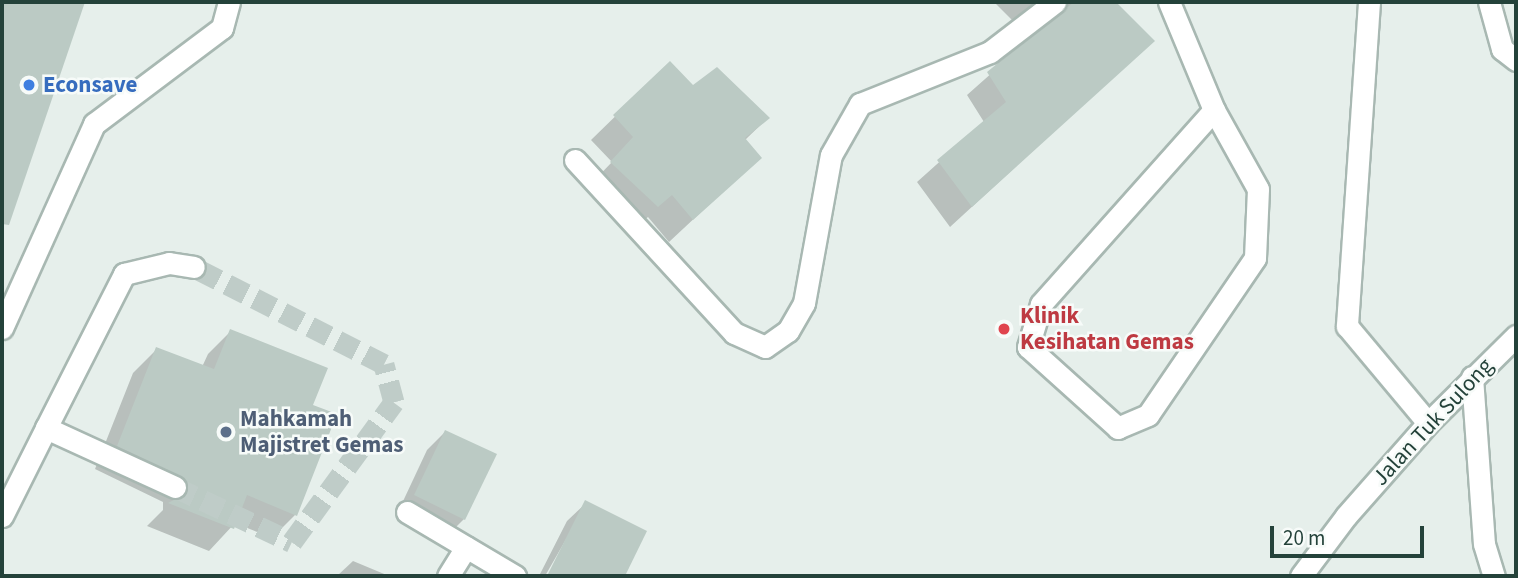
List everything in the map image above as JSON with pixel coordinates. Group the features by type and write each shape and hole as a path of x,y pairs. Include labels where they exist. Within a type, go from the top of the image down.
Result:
{"street":[{"path":"2,328 94,124 222,29 229,2"},
{"path":"575,160 734,333 765,347 788,331 804,303 831,155 860,104 990,52 1055,2"},
{"path":"1169,2 1214,110 1258,189 1255,258 1148,415 1118,428 1028,347 1041,304 1214,110"},
{"path":"1369,2 1347,326 1428,423"},
{"path":"1489,2 1502,49 1516,60"},
{"path":"2,516 124,274 169,263 194,267"},
{"name":"Jalan Tuk Sulong","path":"1301,576 1346,516 1428,423 1516,336"},
{"path":"1472,377 1484,544 1494,576"},
{"path":"46,428 174,487"},
{"path":"407,512 515,576"},
{"path":"447,576 466,547"}],"building":[{"name":"Econsave","path":"2,2 85,2 9,225 2,224"},
{"path":"1074,2 1116,2 1155,41 972,207 937,160 1006,102 987,72"},
{"path":"670,61 693,85 717,67 770,118 745,138 762,158 693,220 672,195 658,207 610,162 633,137 613,115"},
{"name":"Mahkamah Majistret Gemas","path":"230,329 328,368 313,405 337,414 297,516 247,495 234,529 168,503 187,493 185,479 117,446 156,347 214,369"},
{"path":"445,430 497,454 465,520 414,495"},
{"path":"585,500 647,531 625,576 547,576"}],"tunnel":[{"path":"175,487 292,542 394,402 384,364 194,267"}],"place":[{"name":"Econsave","path":"29,85"},
{"name":"Klinik Kesihatan Gemas","path":"1004,329"},
{"name":"Mahkamah Majistret Gemas","path":"226,432"}]}
